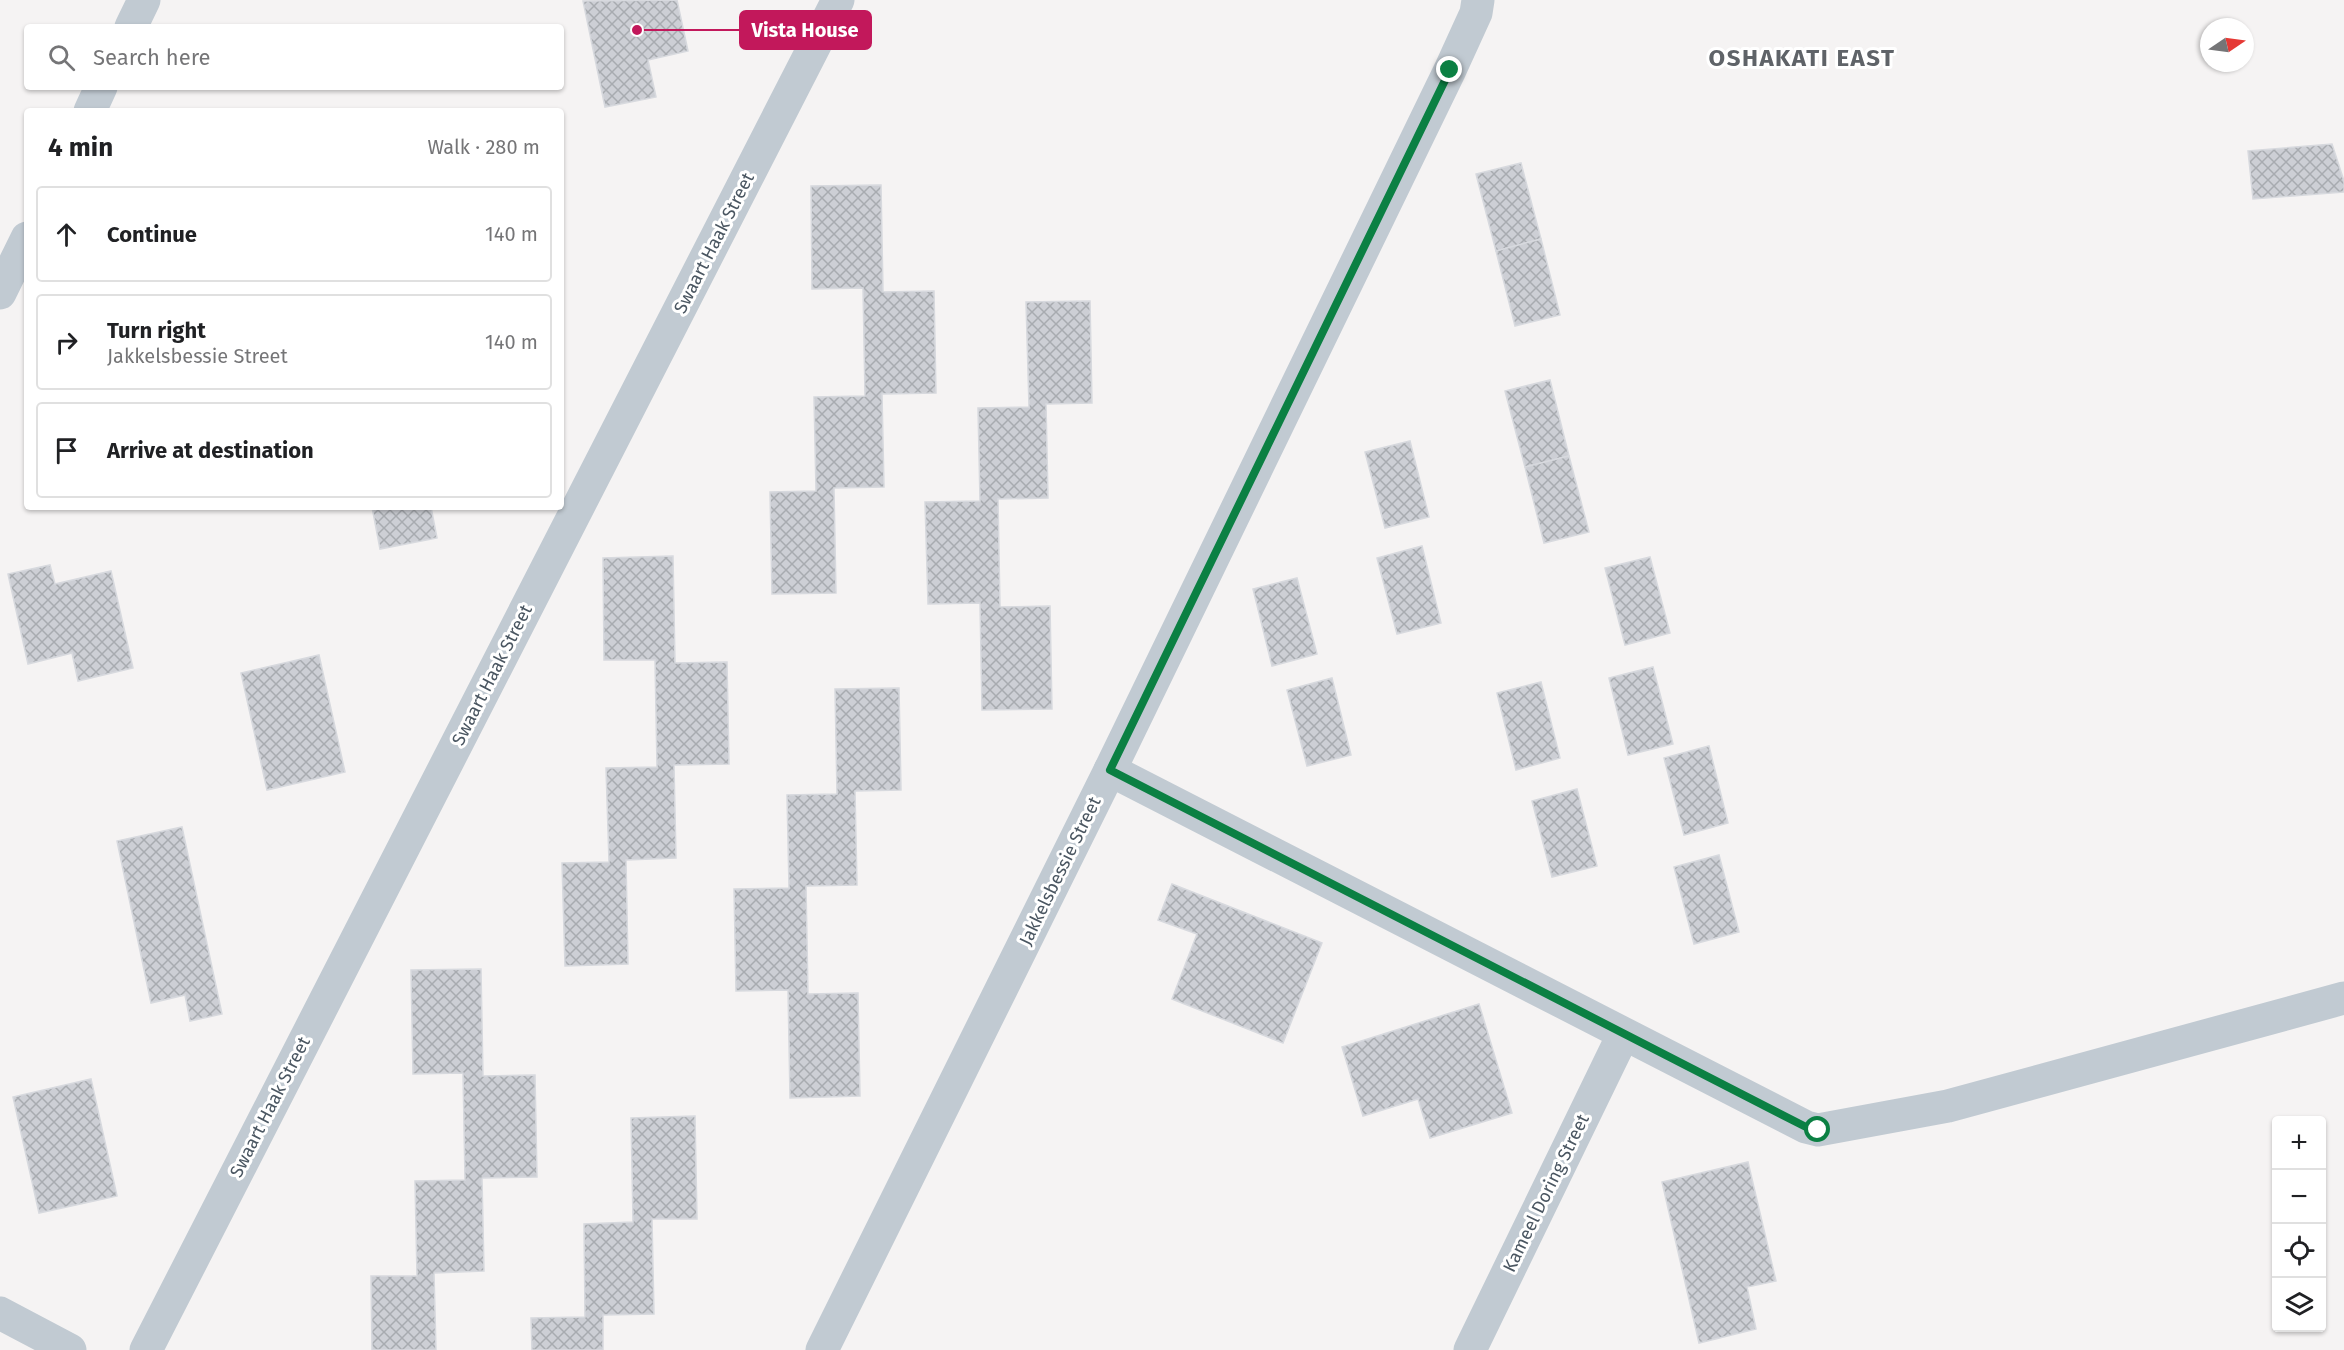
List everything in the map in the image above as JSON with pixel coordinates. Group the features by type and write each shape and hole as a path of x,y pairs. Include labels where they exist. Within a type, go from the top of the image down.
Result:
{"street":[{"path":"132,24 144,0"},
{"name":"Swaart Haak Street","path":"146,1350 838,0"},
{"name":"Jakkelsbessie Street","path":"822,1350 1110,770 1450,70 1476,13 1478,0"},
{"path":"91,108 100,90"},
{"path":"0,293 24,244"},
{"path":"1110,770 1806,1127 1825,1130 1948,1106 2344,998"},
{"name":"Kameel Doring Street","path":"1470,1350 1623,1035"},
{"path":"0,1313 70,1350"}],"building":[{"path":"677,0 688,51 648,60 656,97 605,107 583,1"},
{"path":"2332,144 2344,181 2344,192 2253,199 2248,151"},
{"path":"1521,163 1541,239 1496,251 1476,174"},
{"path":"881,185 883,292 934,291 936,393 882,394 884,487 834,488 836,593 772,594 770,492 816,491 814,397 865,396 863,288 812,289 811,186"},
{"path":"1541,239 1560,315 1515,326 1496,251"},
{"path":"1090,301 1092,403 1046,404 1048,498 998,499 1000,607 1050,606 1052,709 982,710 980,603 928,604 925,502 980,501 978,408 1029,407 1026,302"},
{"path":"1550,380 1569,456 1525,467 1505,391"},
{"path":"1410,441 1429,517 1385,528 1365,452"},
{"path":"1569,456 1589,532 1544,543 1525,467"},
{"path":"373,510 432,510 437,538 380,549"},
{"path":"1422,546 1441,623 1397,634 1377,558"},
{"path":"673,556 675,663 727,662 729,764 674,765 676,858 626,860 628,964 565,966 562,863 609,862 606,768 657,767 655,660 604,660 603,558"},
{"path":"1650,557 1670,633 1625,645 1605,568"},
{"path":"50,565 55,584 111,571 133,668 78,681 72,653 28,664 8,574"},
{"path":"1297,578 1317,654 1272,666 1253,589"},
{"path":"319,655 345,772 267,790 241,673"},
{"path":"1653,667 1673,744 1628,755 1609,678"},
{"path":"1332,678 1351,755 1307,766 1287,690"},
{"path":"1541,682 1560,758 1516,770 1497,693"},
{"path":"899,688 901,790 855,791 857,885 806,886 808,994 858,993 860,1096 790,1098 788,990 736,991 734,889 789,888 787,795 837,794 835,689"},
{"path":"1709,746 1728,823 1684,835 1664,758"},
{"path":"1577,789 1597,866 1552,877 1532,801"},
{"path":"182,827 222,1014 190,1021 185,995 151,1003 117,841"},
{"path":"1719,855 1739,932 1694,944 1674,867"},
{"path":"1172,884 1322,943 1283,1043 1172,999 1197,934 1158,920"},
{"path":"481,969 483,1076 535,1075 537,1177 482,1178 484,1271 434,1273 436,1350 372,1350 371,1276 417,1276 415,1181 465,1180 463,1073 413,1074 411,970"},
{"path":"1479,1004 1512,1113 1430,1138 1418,1099 1363,1116 1342,1047"},
{"path":"91,1079 117,1196 39,1213 13,1097"},
{"path":"695,1116 697,1219 652,1219 654,1314 603,1315 603,1350 532,1350 531,1318 585,1317 584,1224 633,1222 631,1118"},
{"path":"1748,1162 1776,1281 1747,1287 1756,1329 1699,1343 1662,1182"}],"place":[{"name":"Vista House","path":"637,30"}],"district":[{"name":"OSHAKATI EAST","path":"1802,58"}],"route":[{"path":"1450,70 1110,770 1623,1035 1806,1127 1818,1130"}]}
